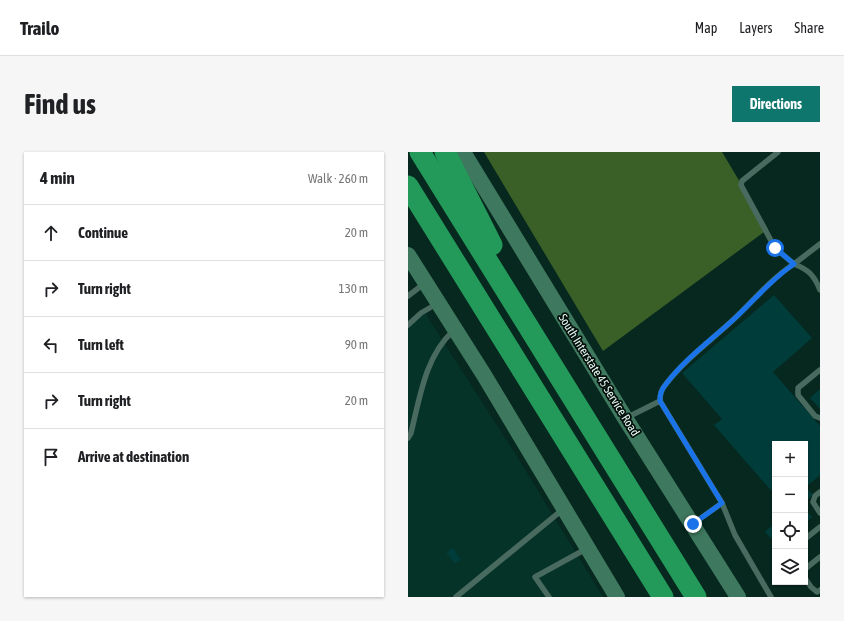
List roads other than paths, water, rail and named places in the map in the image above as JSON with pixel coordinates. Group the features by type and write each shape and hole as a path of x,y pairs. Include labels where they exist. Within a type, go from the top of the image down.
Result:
{"highway":[{"path":"420,152 696,597"},
{"path":"445,152 510,282 518,310"},
{"path":"408,186 663,597"}],"main road":[{"name":"South Interstate 45 Service Road","path":"462,152 625,418 738,597"},
{"path":"408,255 455,329 617,597"}],"lane":[{"path":"778,152 742,181 741,185 775,248 794,264 806,269 818,278 820,290"},
{"path":"772,597 735,535 722,503 660,401 660,393 665,384 678,370 784,271 820,244"},
{"path":"408,296 425,282"},
{"path":"408,325 421,313 438,302"},
{"path":"408,438 411,433 423,381 443,340 455,329"},
{"path":"820,370 798,388 798,395 815,416 820,418"},
{"path":"625,418 660,401"},
{"path":"820,492 815,496 813,502 820,514"},
{"path":"693,524 722,503"},
{"path":"456,597 564,509"},
{"path":"808,537 820,527"},
{"path":"549,597 535,577 588,548"},
{"path":"808,567 820,557"},
{"path":"808,582 817,592 820,590"}]}
